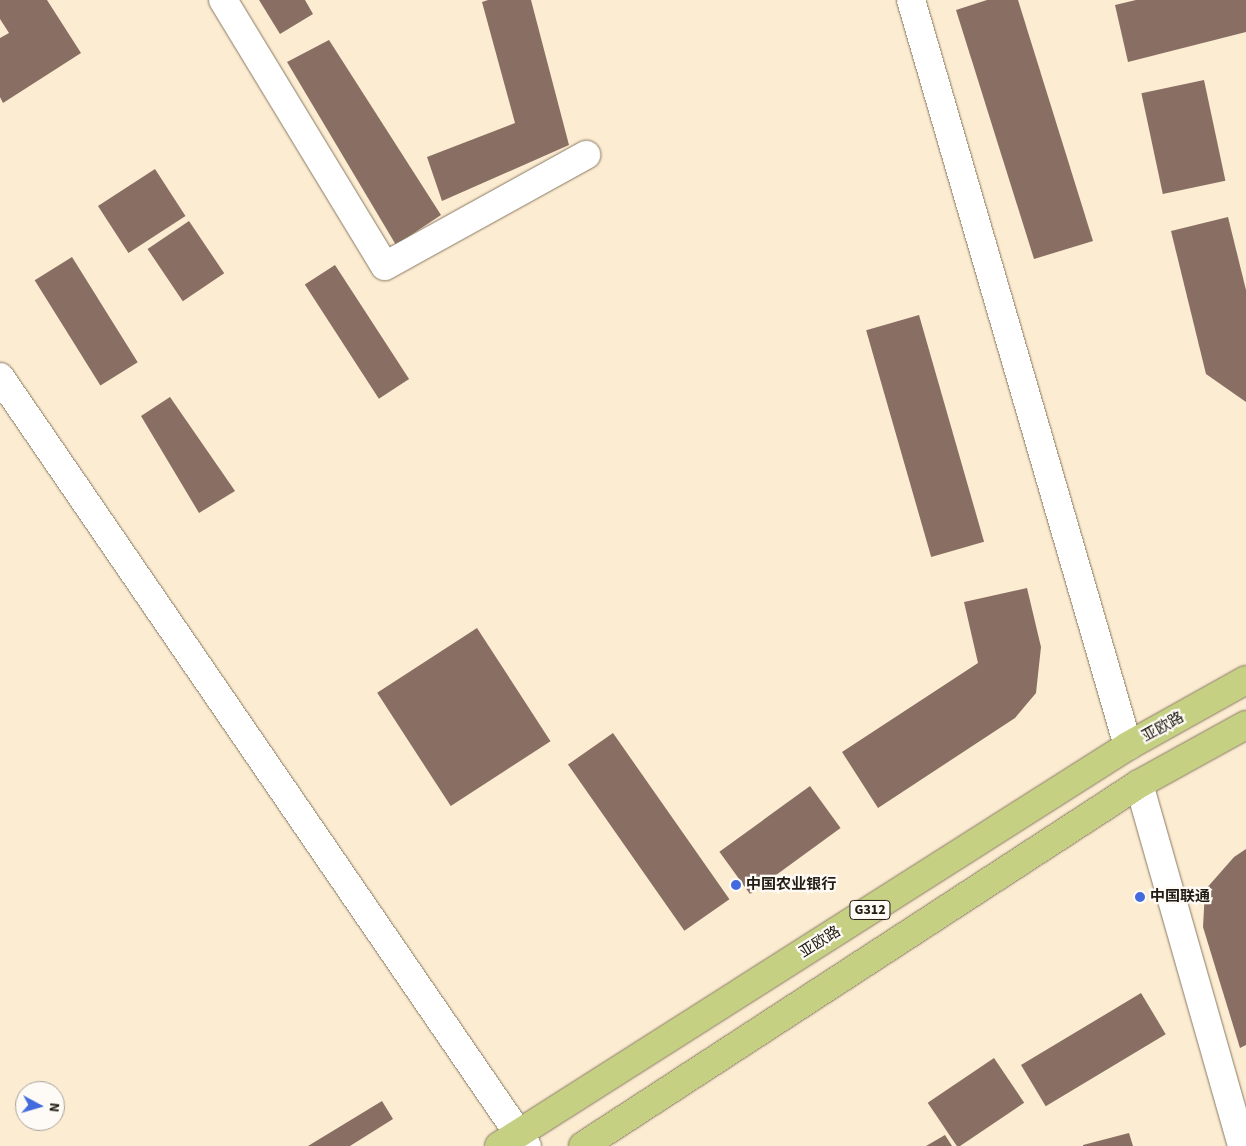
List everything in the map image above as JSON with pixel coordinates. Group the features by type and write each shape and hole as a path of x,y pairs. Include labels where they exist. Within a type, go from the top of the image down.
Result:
{"highway":[{"name":"亚欧路","path":"515,1142 1128,746 1246,680"},
{"name":"G312","path":"583,1146 1139,784 1246,725"}],"street":[{"path":"224,0 385,266 586,155"},
{"path":"911,0 1128,746"},
{"path":"0,377 515,1142"},
{"path":"1139,784 1242,1146"}],"building":[{"path":"0,0 47,0 81,53 3,103 0,97 0,38 9,33 0,19"},
{"path":"259,0 305,0 313,14 280,34"},
{"path":"488,0 531,0 569,145 442,201 427,157 515,123 482,2"},
{"path":"987,0 1018,0 1093,241 1034,259 956,10"},
{"path":"1136,0 1246,0 1246,32 1128,62 1115,5"},
{"path":"329,40 441,215 396,245 287,62"},
{"path":"1204,80 1225,181 1163,194 1141,93"},
{"path":"155,169 185,216 128,253 98,206"},
{"path":"1228,217 1246,290 1246,402 1206,374 1171,231"},
{"path":"189,221 224,273 183,301 148,249"},
{"path":"72,257 138,362 100,385 35,280"},
{"path":"335,265 409,379 379,399 305,285"},
{"path":"919,315 984,542 931,557 866,330"},
{"path":"170,397 235,491 199,513 141,416"},
{"path":"1027,588 1041,647 1036,693 1015,718 878,808 842,752 978,663 964,602"},
{"path":"477,628 551,741 451,806 377,693"},
{"path":"613,733 729,899 684,931 568,765"},
{"path":"810,786 841,828 750,894 719,852"},
{"path":"1246,849 1246,1045 1240,1048 1203,927 1205,890 1234,857"},
{"path":"1141,993 1166,1034 1046,1106 1021,1065"},
{"path":"994,1058 1024,1103 960,1146 957,1146 928,1103"},
{"path":"382,1101 393,1119 350,1146 308,1146"},
{"path":"1129,1133 1133,1146 1083,1146 1083,1145"},
{"path":"945,1135 952,1146 926,1146"}],"place":[{"name":"中国农业银行","path":"736,885"},
{"name":"中国联通","path":"1140,897"}]}
